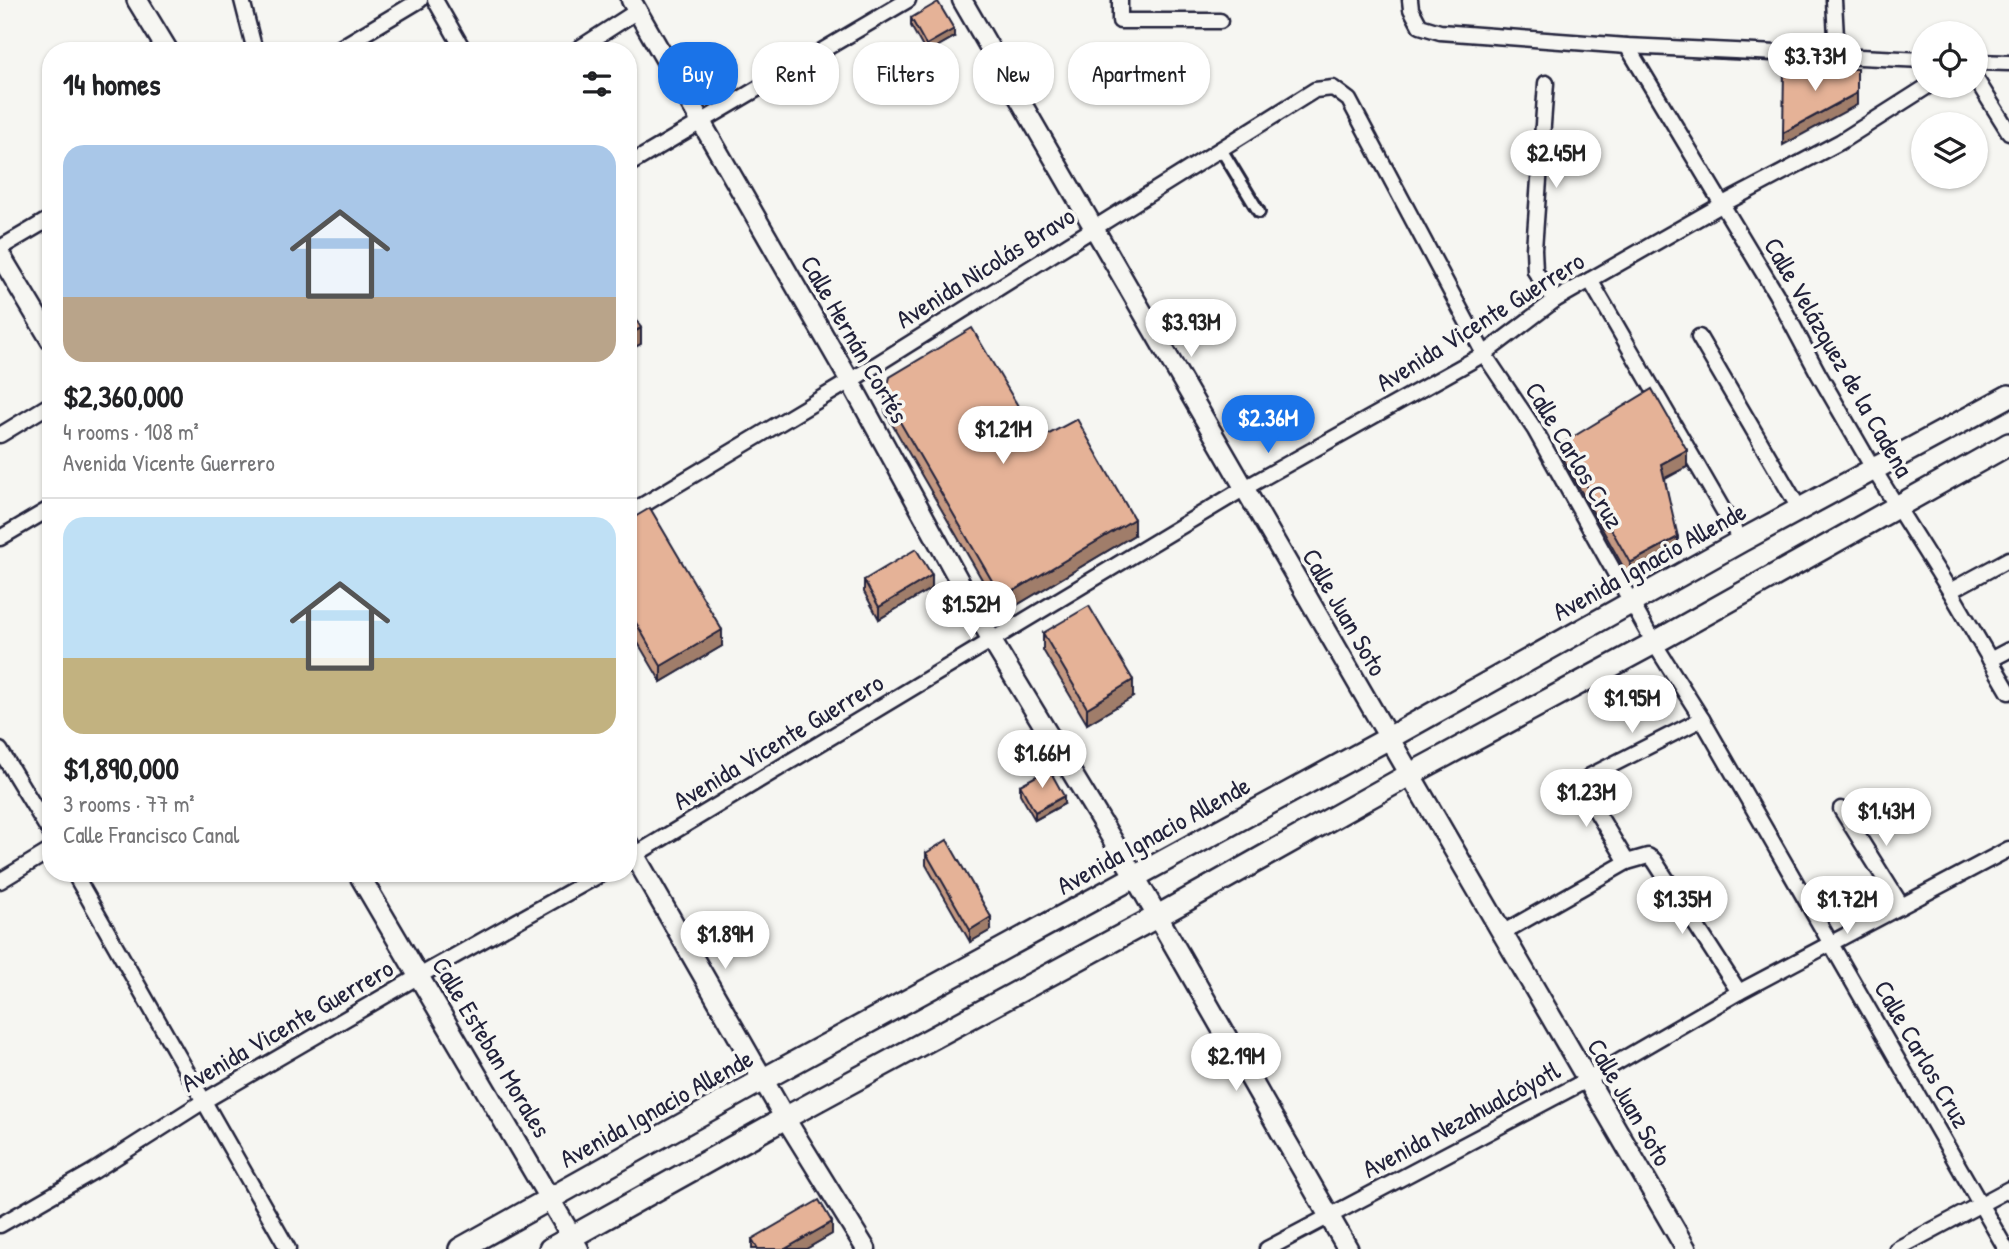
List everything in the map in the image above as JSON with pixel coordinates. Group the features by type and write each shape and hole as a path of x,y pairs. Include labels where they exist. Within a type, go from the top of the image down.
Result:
{"main road":[{"path":"137,0 163,42"},
{"path":"0,255 42,325"},
{"name":"Avenida Ignacio Allende","path":"460,1249 1389,738 1741,541 2009,396"},
{"path":"550,1249 576,1243 785,1118 1654,643 2009,444"},
{"name":"Calle Juan Soto","path":"1389,738 1686,1249"},
{"path":"637,865 785,1118"},
{"name":"Calle Hernán Cortés","path":"1135,877 1348,1249"},
{"name":"Calle Esteban Morales","path":"363,882 576,1243"}],"street":[{"path":"242,0 253,42"},
{"path":"350,42 420,0"},
{"path":"435,0 459,42"},
{"path":"637,160 908,0"},
{"name":"Calle Juan Soto","path":"961,0 1389,738"},
{"path":"1119,0 1120,21 1220,20"},
{"path":"1410,0 1410,9 1420,26 1440,32 1627,46 1911,59"},
{"path":"1834,0 1837,56"},
{"path":"587,42 634,5"},
{"name":"Calle Hernán Cortés","path":"634,5 850,381 992,641 1135,877"},
{"name":"Calle Velázquez de la Cadena","path":"1627,46 1776,294 1874,470 1951,591 2009,692"},
{"path":"1988,62 2009,63"},
{"path":"1546,83 1534,249 1535,271 1555,300"},
{"name":"Avenida Nicolás Bravo","path":"637,509 850,381 1315,90 1333,88"},
{"name":"Calle Carlos Cruz","path":"1333,88 1349,100 1484,354 1535,430 1654,643 1702,719 2006,1249"},
{"name":"Avenida Vicente Guerrero","path":"637,849 992,641 1243,489 1484,354 1555,300 1723,204 1840,142 1911,97"},
{"path":"1988,98 2009,132"},
{"path":"1221,149 1259,212"},
{"path":"0,248 42,223"},
{"path":"1590,280 1741,541"},
{"path":"1699,337 1800,510"},
{"path":"0,435 42,409"},
{"path":"0,538 42,513"},
{"path":"1951,591 2009,559"},
{"path":"1990,660 2009,650"},
{"path":"1627,862 1584,791 1583,782 1702,719"},
{"path":"0,750 42,819"},
{"path":"1841,809 1901,905"},
{"name":"Avenida Nezahualcóyotl","path":"1267,1249 1587,1080 1739,992 2009,849"},
{"path":"0,881 42,855"},
{"path":"1502,933 1627,862 1648,856 1654,860 1739,992"},
{"path":"79,882 288,1249"},
{"name":"Avenida Vicente Guerrero","path":"0,1225 94,1171 204,1101 587,882"},
{"path":"785,1118 866,1249"},
{"path":"1897,1249 2009,1189"}],"building":[{"path":"938,2 954,29 931,42 924,42 911,18"},
{"path":"1784,69 1857,69 1857,93 1783,133"},
{"path":"972,328 1038,440 1077,419 1134,519 1002,598 885,396 890,377"},
{"path":"1652,389 1687,450 1661,464 1678,537 1630,563 1563,443"},
{"path":"650,508 722,630 661,666 637,625 637,516"},
{"path":"916,549 932,575 879,607 864,580"},
{"path":"1089,606 1133,680 1087,708 1043,633"},
{"path":"1049,769 1064,796 1035,812 1020,785"},
{"path":"947,840 991,917 970,930 926,853"},
{"path":"819,1200 832,1222 785,1249 758,1249 752,1239"}]}
